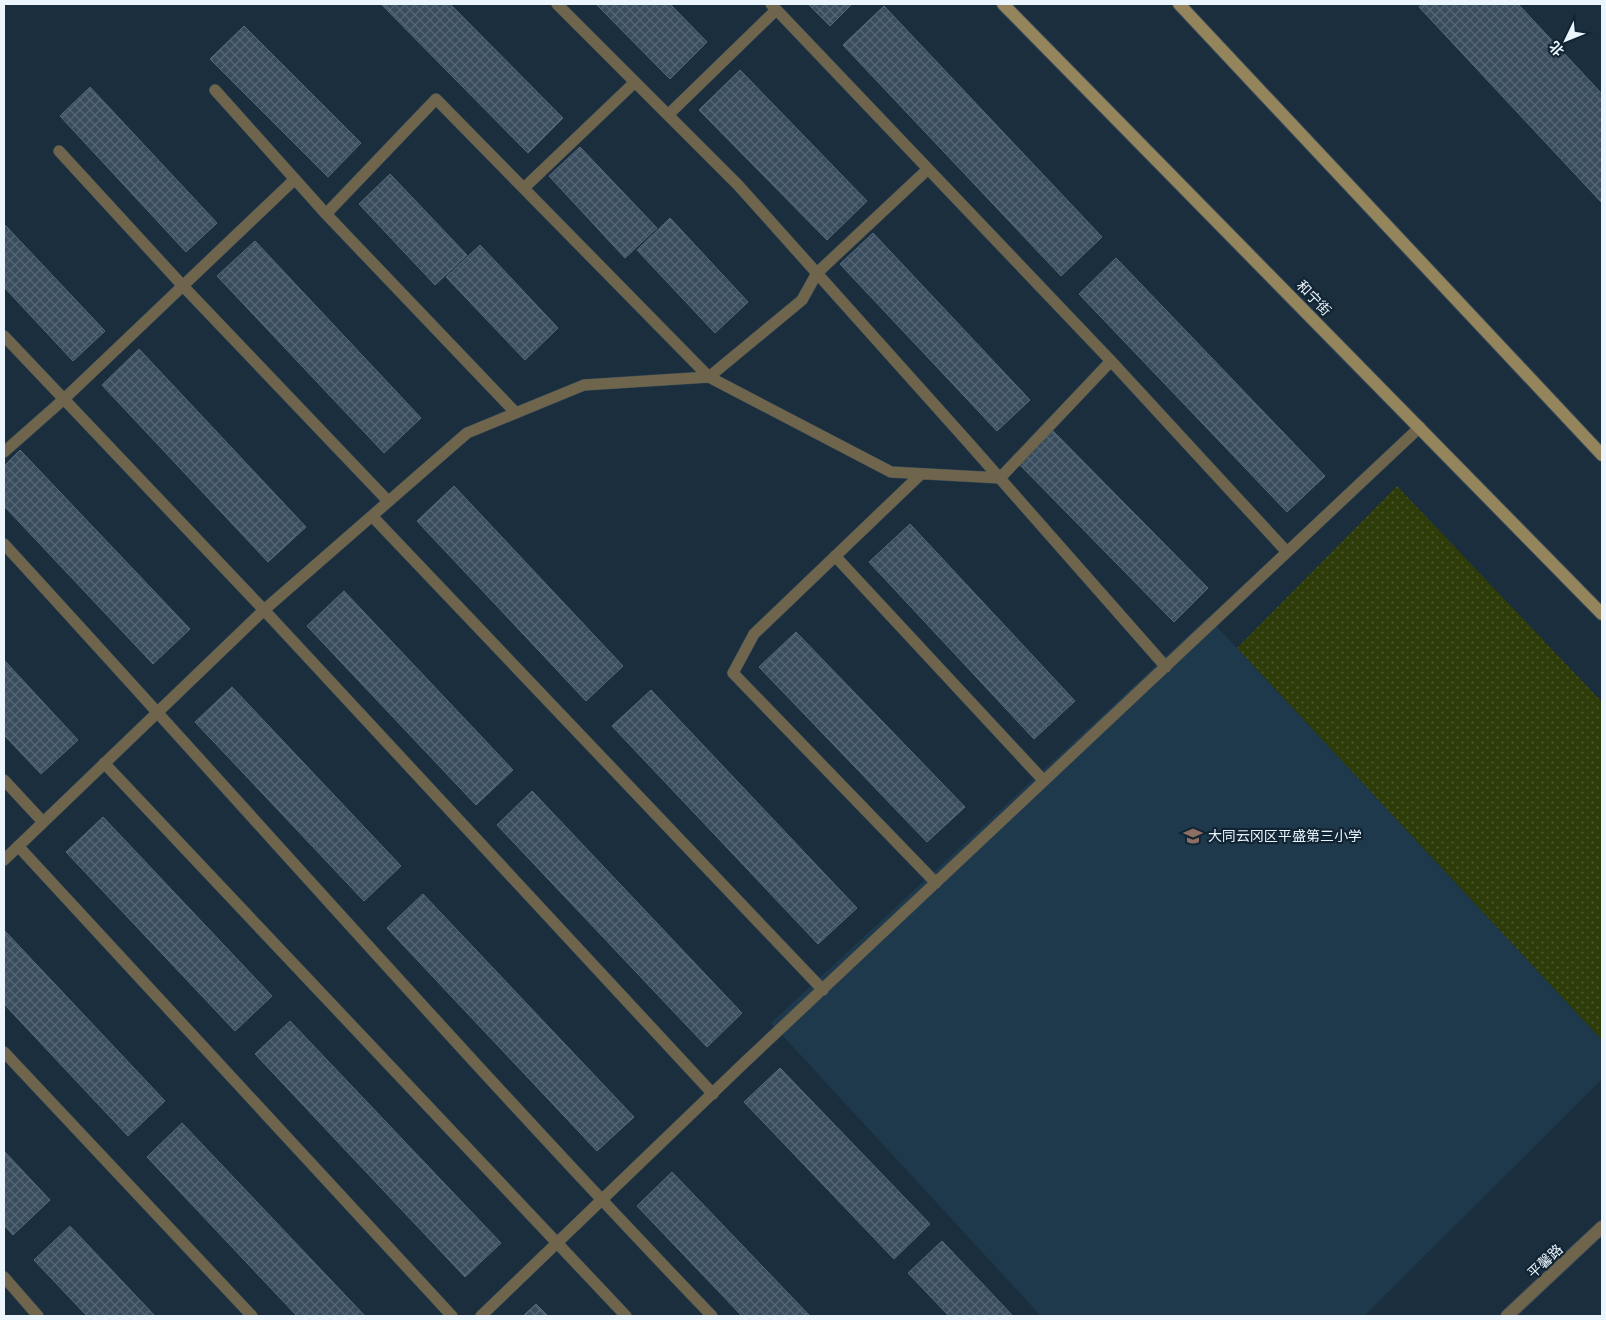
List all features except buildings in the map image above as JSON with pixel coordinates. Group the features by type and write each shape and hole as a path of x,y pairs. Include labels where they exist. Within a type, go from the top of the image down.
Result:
{"main road":[{"name":"和宁街","path":"1004,4 1602,614"},
{"path":"1179,4 1602,455"}],"street":[{"name":"平馨路","path":"1508,1316 1602,1227"}],"lane":[{"path":"557,4 738,185 1166,667"},
{"path":"668,115 773,7 1111,361 1288,552"},
{"path":"524,188 635,82"},
{"path":"215,90 326,214 516,414"},
{"path":"326,214 436,99 710,377 891,472 1000,478 1111,361"},
{"path":"59,151 182,285 388,501"},
{"path":"4,860 264,610 467,433 584,385 710,377 802,300 817,273 928,169"},
{"path":"4,452 64,399 295,179"},
{"path":"4,336 264,610 713,1094"},
{"path":"481,1316 936,883 1420,428"},
{"path":"920,474 754,634 733,673 936,883"},
{"path":"372,516 823,990"},
{"path":"4,544 601,1201 712,1316"},
{"path":"835,556 1044,781"},
{"path":"104,763 626,1316"},
{"path":"4,780 43,822"},
{"path":"18,846 452,1316"},
{"path":"4,1052 252,1316"},
{"path":"4,1278 38,1316"}],"shaded area":[{"name":"大同云冈区平盛第三小学","path":"1208,617 1602,1040 1602,1079 1364,1316 1041,1316 771,1023"}],"green space":[{"path":"1397,486 1602,702 1602,1040 1237,648"}],"place":[{"name":"大同云冈区平盛第三小学","path":"1193,836"}]}
